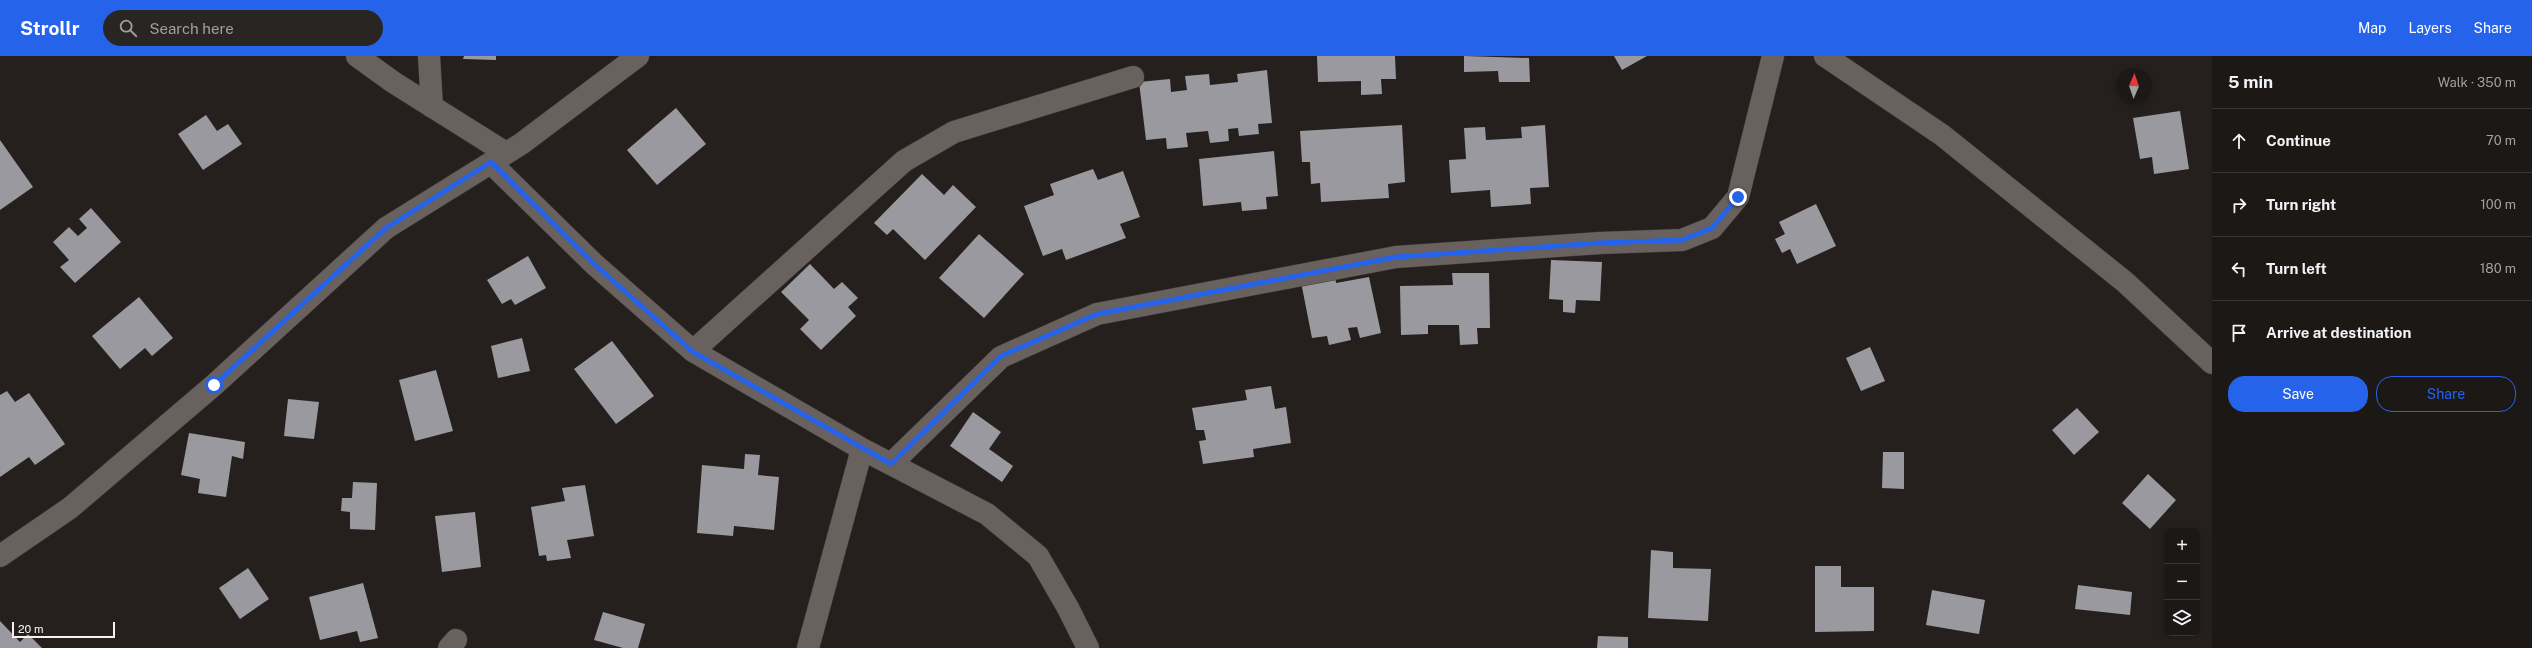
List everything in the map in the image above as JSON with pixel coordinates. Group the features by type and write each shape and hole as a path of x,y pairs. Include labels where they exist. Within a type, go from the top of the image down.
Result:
{"street":[{"path":"357,56 432,107 498,158 594,264 693,352 862,450 987,514 1038,556 1068,608 1088,648"},
{"path":"429,56 432,107"},
{"path":"0,556 82,498 214,385 386,228 498,158 638,56"},
{"path":"891,464 1001,356 1097,314 1396,257 1600,243 1682,240 1712,228 1738,197 1773,56"},
{"path":"1825,56 1942,135 2126,282 2212,363"},
{"path":"693,352 904,161 954,132 1133,78"},
{"path":"808,648 862,450"}],"building":[{"path":"464,56 496,56 496,60 463,59"},
{"path":"1317,56 1395,56 1396,79 1381,79 1382,94 1361,95 1361,81 1318,82"},
{"path":"1464,56 1529,58 1530,82 1499,82 1498,71 1464,72"},
{"path":"1614,56 1647,56 1622,70"},
{"path":"1267,70 1272,123 1258,124 1259,134 1239,136 1238,128 1228,129 1229,141 1210,143 1208,131 1186,133 1188,147 1167,149 1166,138 1146,140 1139,82 1170,79 1171,92 1187,90 1185,76 1209,74 1210,85 1238,82 1237,74"},
{"path":"676,108 706,144 657,185 627,150"},
{"path":"2180,111 2189,169 2154,174 2152,157 2140,159 2133,118"},
{"path":"206,115 217,131 228,124 242,144 203,170 178,134"},
{"path":"1402,125 1405,182 1388,184 1389,198 1321,202 1320,183 1311,184 1310,162 1302,162 1300,131"},
{"path":"1545,125 1549,187 1530,188 1531,204 1491,207 1490,190 1451,193 1449,160 1466,159 1464,128 1485,127 1486,140 1522,138 1521,127"},
{"path":"0,140 33,187 0,210"},
{"path":"1274,151 1278,196 1266,197 1267,209 1242,211 1241,202 1203,206 1199,159"},
{"path":"1093,169 1098,180 1123,171 1140,217 1120,224 1126,238 1066,260 1062,249 1043,256 1024,206 1054,195 1050,184"},
{"path":"922,174 944,195 953,185 976,207 925,260 893,229 887,235 874,223"},
{"path":"1816,204 1836,246 1797,264 1790,249 1782,253 1775,239 1785,234 1779,222"},
{"path":"91,208 121,242 75,283 60,267 69,260 53,242 69,227 78,236 87,228 79,219"},
{"path":"979,234 1024,274 984,318 939,278"},
{"path":"528,256 546,288 515,305 511,299 502,304 487,280"},
{"path":"1551,260 1602,262 1600,301 1576,300 1575,313 1563,312 1563,300 1549,299"},
{"path":"810,264 834,289 842,282 858,298 848,307 856,316 821,350 800,329 809,320 781,292"},
{"path":"1452,273 1489,273 1490,328 1477,328 1478,344 1460,345 1459,325 1428,325 1428,334 1401,335 1400,286 1453,285"},
{"path":"1335,275 1336,283 1369,277 1381,333 1360,338 1357,327 1348,328 1351,340 1329,345 1327,336 1312,338 1301,282"},
{"path":"139,297 173,338 152,356 145,348 120,369 92,336"},
{"path":"522,338 530,371 498,378 491,346"},
{"path":"612,341 654,396 616,424 574,369"},
{"path":"1870,347 1885,381 1861,391 1846,358"},
{"path":"436,370 453,431 415,441 399,380"},
{"path":"1271,386 1275,409 1286,407 1291,443 1253,449 1254,457 1203,464 1199,441 1206,440 1204,430 1196,430 1192,408 1247,400 1245,390"},
{"path":"7,391 15,402 29,393 65,444 35,465 29,457 0,477 0,395"},
{"path":"288,399 319,402 314,439 284,436"},
{"path":"2077,408 2099,432 2074,455 2052,430"},
{"path":"973,412 1001,432 989,449 1013,466 1002,482 950,446"},
{"path":"189,433 245,442 243,459 232,456 226,497 198,493 200,479 181,475"},
{"path":"1883,452 1904,452 1904,489 1882,488"},
{"path":"745,454 760,455 758,475 779,477 774,530 734,526 733,536 697,533 702,465 744,469"},
{"path":"2148,474 2176,500 2150,529 2122,503"},
{"path":"353,482 377,483 375,530 350,529 350,512 341,511 342,498 352,498"},
{"path":"585,485 594,536 567,540 571,558 547,561 546,555 539,556 531,507 565,501 562,488"},
{"path":"475,512 481,567 442,572 435,516"},
{"path":"1651,550 1673,552 1673,568 1711,569 1708,621 1648,618"},
{"path":"1815,566 1841,566 1841,587 1874,587 1874,631 1815,632"},
{"path":"248,568 269,599 240,619 219,588"},
{"path":"363,583 378,638 360,642 357,631 320,640 309,597"},
{"path":"2078,585 2132,592 2130,615 2075,609"},
{"path":"1932,590 1985,600 1979,634 1926,625"},
{"path":"603,612 645,624 638,648 623,648 594,640"},
{"path":"0,621 20,642 28,634 42,648 0,648"},
{"path":"1598,636 1628,637 1628,648 1597,648"}],"route":[{"path":"214,385 386,228 491,162 594,264 693,352 862,450 891,464 1001,356 1097,314 1396,257 1600,243 1682,240 1712,228 1738,197"}]}
